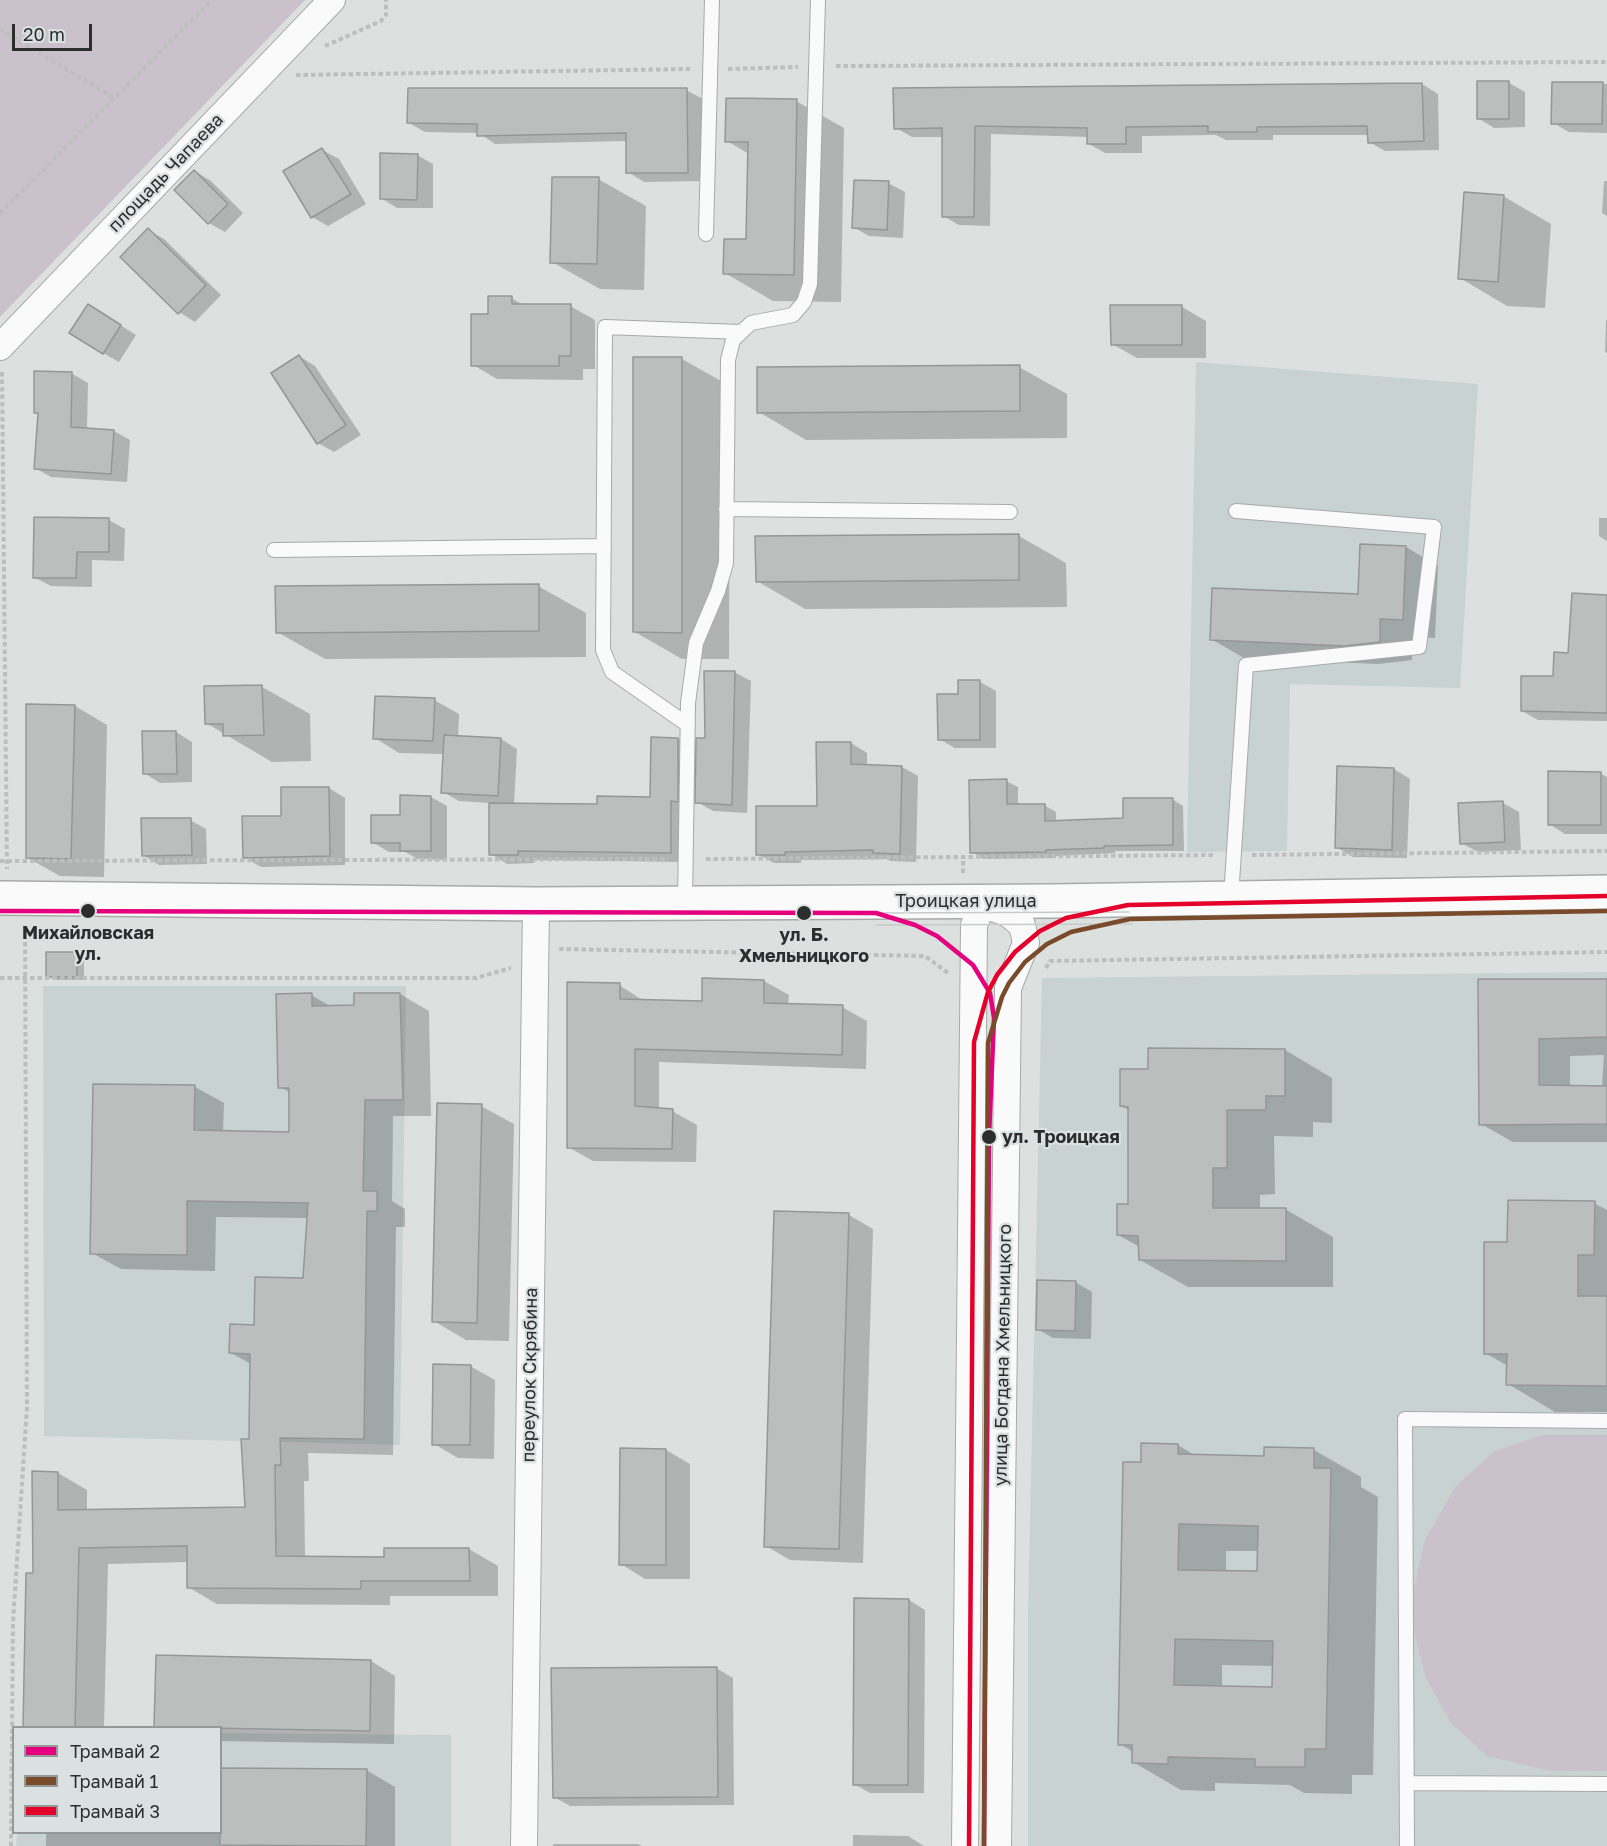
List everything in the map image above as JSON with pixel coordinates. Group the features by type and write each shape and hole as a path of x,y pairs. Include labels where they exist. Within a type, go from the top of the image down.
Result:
{"street":[{"name":"площадь Чапаева","path":"1,357 332,0"},
{"name":"Троицкая улица","path":"10,898 536,904 684,902 977,911 1026,901 1607,892"},
{"name":"переулок Скрябина","path":"524,1846 536,904"},
{"name":"улица Богдана Хмельницкого","path":"965,1846 977,911 1007,913 1022,925 1026,943 1008,988 998,1846"}],"lane":[{"path":"706,234 712,0"},
{"path":"684,902 687,859 688,725 696,643 718,591 726,563 728,360 733,340 741,332 751,323 793,315 804,302 810,284 818,0"},
{"path":"688,725 612,672 603,650 605,327 741,332"},
{"path":"726,509 1010,513"},
{"path":"1231,898 1246,665 1419,647 1434,527 1236,511"},
{"path":"273,550 604,546"},
{"path":"1407,1846 1405,1419 1607,1421"},
{"path":"1407,1783 1607,1784"}],"path":[{"path":"0,213 212,0"},
{"path":"0,29 114,98"},
{"path":"289,75 816,67 1607,62"},
{"path":"1,357 6,861 10,898 25,923 26,979 27,1407 13,1622 12,1726"},
{"path":"0,861 38,863 687,859 1607,850"},
{"path":"0,978 476,978 535,960 562,947 925,956 952,976"},
{"path":"1040,977 1050,962 1607,952"},
{"path":"11,1846 12,1734"}],"shaded area":[{"path":"0,0 305,0 0,317"},
{"path":"1196,362 1478,384 1460,688 1290,684 1287,851 1187,852"},
{"path":"1607,972 1607,1846 1028,1846 1028,1616 1042,978"},
{"path":"43,986 406,986 400,1445 44,1436"},
{"path":"1542,1435 1607,1435 1607,1771 1551,1771 1487,1756 1451,1723 1426,1678 1413,1628 1414,1588 1425,1540 1456,1486 1495,1451"},
{"path":"222,1733 451,1735 451,1846 16,1846 17,1834 222,1834"}],"building":[{"path":"1477,81 1509,81 1509,119 1477,119"},
{"path":"1552,82 1603,82 1602,124 1551,124"},
{"path":"1422,83 1424,141 1368,143 1367,126 1257,127 1257,132 1208,132 1208,126 1126,127 1126,144 1087,144 1087,128 975,126 974,217 942,217 942,128 894,129 893,88"},
{"path":"408,88 687,88 688,173 626,173 626,133 477,136 477,124 407,123"},
{"path":"726,98 797,99 794,275 723,274 724,239 746,239 748,142 725,142"},
{"path":"322,148 351,194 311,218 283,171"},
{"path":"380,153 418,154 417,200 380,199"},
{"path":"194,170 228,204 208,224 174,190"},
{"path":"552,177 599,177 597,264 550,263"},
{"path":"854,180 889,181 887,230 852,228"},
{"path":"1464,192 1504,195 1498,282 1458,279"},
{"path":"148,228 206,285 178,314 120,257"},
{"path":"488,296 512,296 512,304 571,304 571,356 559,356 559,366 471,366 471,314 488,314"},
{"path":"88,304 121,325 103,354 69,333"},
{"path":"1110,305 1182,305 1182,345 1111,345"},
{"path":"299,355 346,425 317,444 271,373"},
{"path":"633,357 682,357 682,633 633,632"},
{"path":"1020,365 1020,411 757,413 757,367"},
{"path":"34,371 72,372 71,427 114,430 111,474 34,469 38,413 34,413"},
{"path":"34,517 109,518 109,552 77,552 76,578 33,578"},
{"path":"1019,534 1019,580 756,582 755,536"},
{"path":"1360,544 1406,546 1403,620 1380,619 1380,642 1344,646 1210,640 1212,588 1358,594"},
{"path":"539,584 539,631 276,633 275,586"},
{"path":"1572,593 1607,595 1607,713 1521,711 1521,676 1553,676 1554,652 1568,653"},
{"path":"704,671 735,671 732,805 695,803 696,738 705,738"},
{"path":"958,680 980,680 980,740 938,740 937,694 958,694"},
{"path":"262,685 264,735 223,736 223,724 205,724 204,686"},
{"path":"375,696 435,698 433,741 373,739"},
{"path":"26,704 75,705 71,859 26,858"},
{"path":"142,731 176,731 177,774 143,774"},
{"path":"444,735 501,738 498,796 441,793"},
{"path":"651,737 678,738 678,802 671,801 671,853 518,851 518,855 489,855 489,803 597,804 597,796 650,797"},
{"path":"816,742 851,742 851,764 902,766 900,854 873,853 873,850 756,855 756,806 817,806"},
{"path":"1337,766 1394,768 1392,850 1335,848"},
{"path":"1548,771 1601,772 1601,825 1548,825"},
{"path":"1007,779 1007,804 1045,804 1045,821 1123,818 1123,798 1173,798 1173,845 1104,846 1104,848 1046,850 1046,852 970,853 969,780"},
{"path":"281,787 329,787 330,856 243,858 242,816 281,816"},
{"path":"400,795 431,796 431,851 400,851 400,843 371,843 371,815 400,815"},
{"path":"1503,801 1505,842 1460,844 1458,803"},
{"path":"141,818 191,818 192,855 142,856"},
{"path":"46,952 77,952 77,977 46,977"},
{"path":"702,978 764,980 764,1003 843,1005 842,1055 635,1049 635,1106 673,1109 672,1149 567,1148 567,982 620,983 620,999 702,1001"},
{"path":"1478,979 1607,979 1607,1037 1539,1039 1539,1085 1607,1086 1607,1124 1479,1125"},
{"path":"312,993 312,1006 354,1005 354,993 400,993 403,1100 365,1100 363,1191 377,1191 377,1211 367,1211 364,1439 280,1438 281,1465 275,1465 276,1556 384,1557 384,1548 469,1548 470,1581 361,1581 361,1589 187,1588 187,1546 79,1548 75,1726 23,1726 26,1573 33,1573 32,1471 58,1472 58,1510 245,1507 241,1439 249,1439 250,1354 229,1353 230,1324 254,1325 255,1277 303,1278 308,1203 187,1201 187,1255 90,1254 93,1084 195,1085 194,1130 289,1132 289,1088 278,1088 276,994"},
{"path":"1148,1048 1285,1049 1285,1096 1266,1096 1266,1110 1227,1110 1227,1168 1213,1168 1213,1208 1286,1208 1286,1261 1139,1260 1138,1236 1117,1235 1117,1204 1128,1204 1128,1107 1120,1106 1120,1069 1148,1069"},
{"path":"437,1103 482,1104 477,1323 432,1322"},
{"path":"1508,1200 1595,1201 1594,1255 1578,1255 1578,1296 1607,1296 1607,1386 1506,1385 1507,1354 1484,1354 1484,1242 1507,1242"},
{"path":"774,1211 849,1213 839,1549 764,1547"},
{"path":"1037,1280 1076,1281 1075,1331 1036,1330"},
{"path":"433,1364 471,1365 470,1445 432,1445"},
{"path":"1141,1443 1178,1444 1178,1454 1264,1456 1264,1447 1314,1448 1314,1468 1331,1468 1326,1749 1305,1749 1305,1767 1255,1767 1255,1759 1168,1757 1168,1764 1132,1763 1132,1745 1118,1745 1123,1462 1141,1462","holes":["1179,1524 1258,1526 1257,1571 1178,1570","1175,1639 1273,1641 1272,1687 1174,1685"]},
{"path":"620,1448 666,1449 666,1565 619,1565"},
{"path":"854,1598 909,1599 908,1785 853,1785"},
{"path":"156,1655 371,1660 370,1731 154,1726"},
{"path":"717,1667 718,1797 553,1798 551,1668"},
{"path":"222,1768 367,1769 366,1846 220,1845"}],"tram line":[{"name":"3","path":"969,1846 974,1042 988,992 997,975 1015,952 1040,931 1066,918 1128,905 1607,896"},
{"name":"2","path":"0,911 876,913 915,925 937,936 973,965 990,993 994,1018 989,1137 984,1846"},
{"name":"1","path":"984,1846 988,1043 1002,997 1009,983 1025,962 1047,944 1071,932 1130,919 1607,911"},
{"path":"876,913 1129,912"},
{"path":"876,925 1132,924"}],"place":[{"name":"Михайловская ул.","path":"88,911"},
{"name":"ул. Б. Хмельницкого","path":"804,913"},
{"name":"ул. Троицкая","path":"989,1137"}]}
